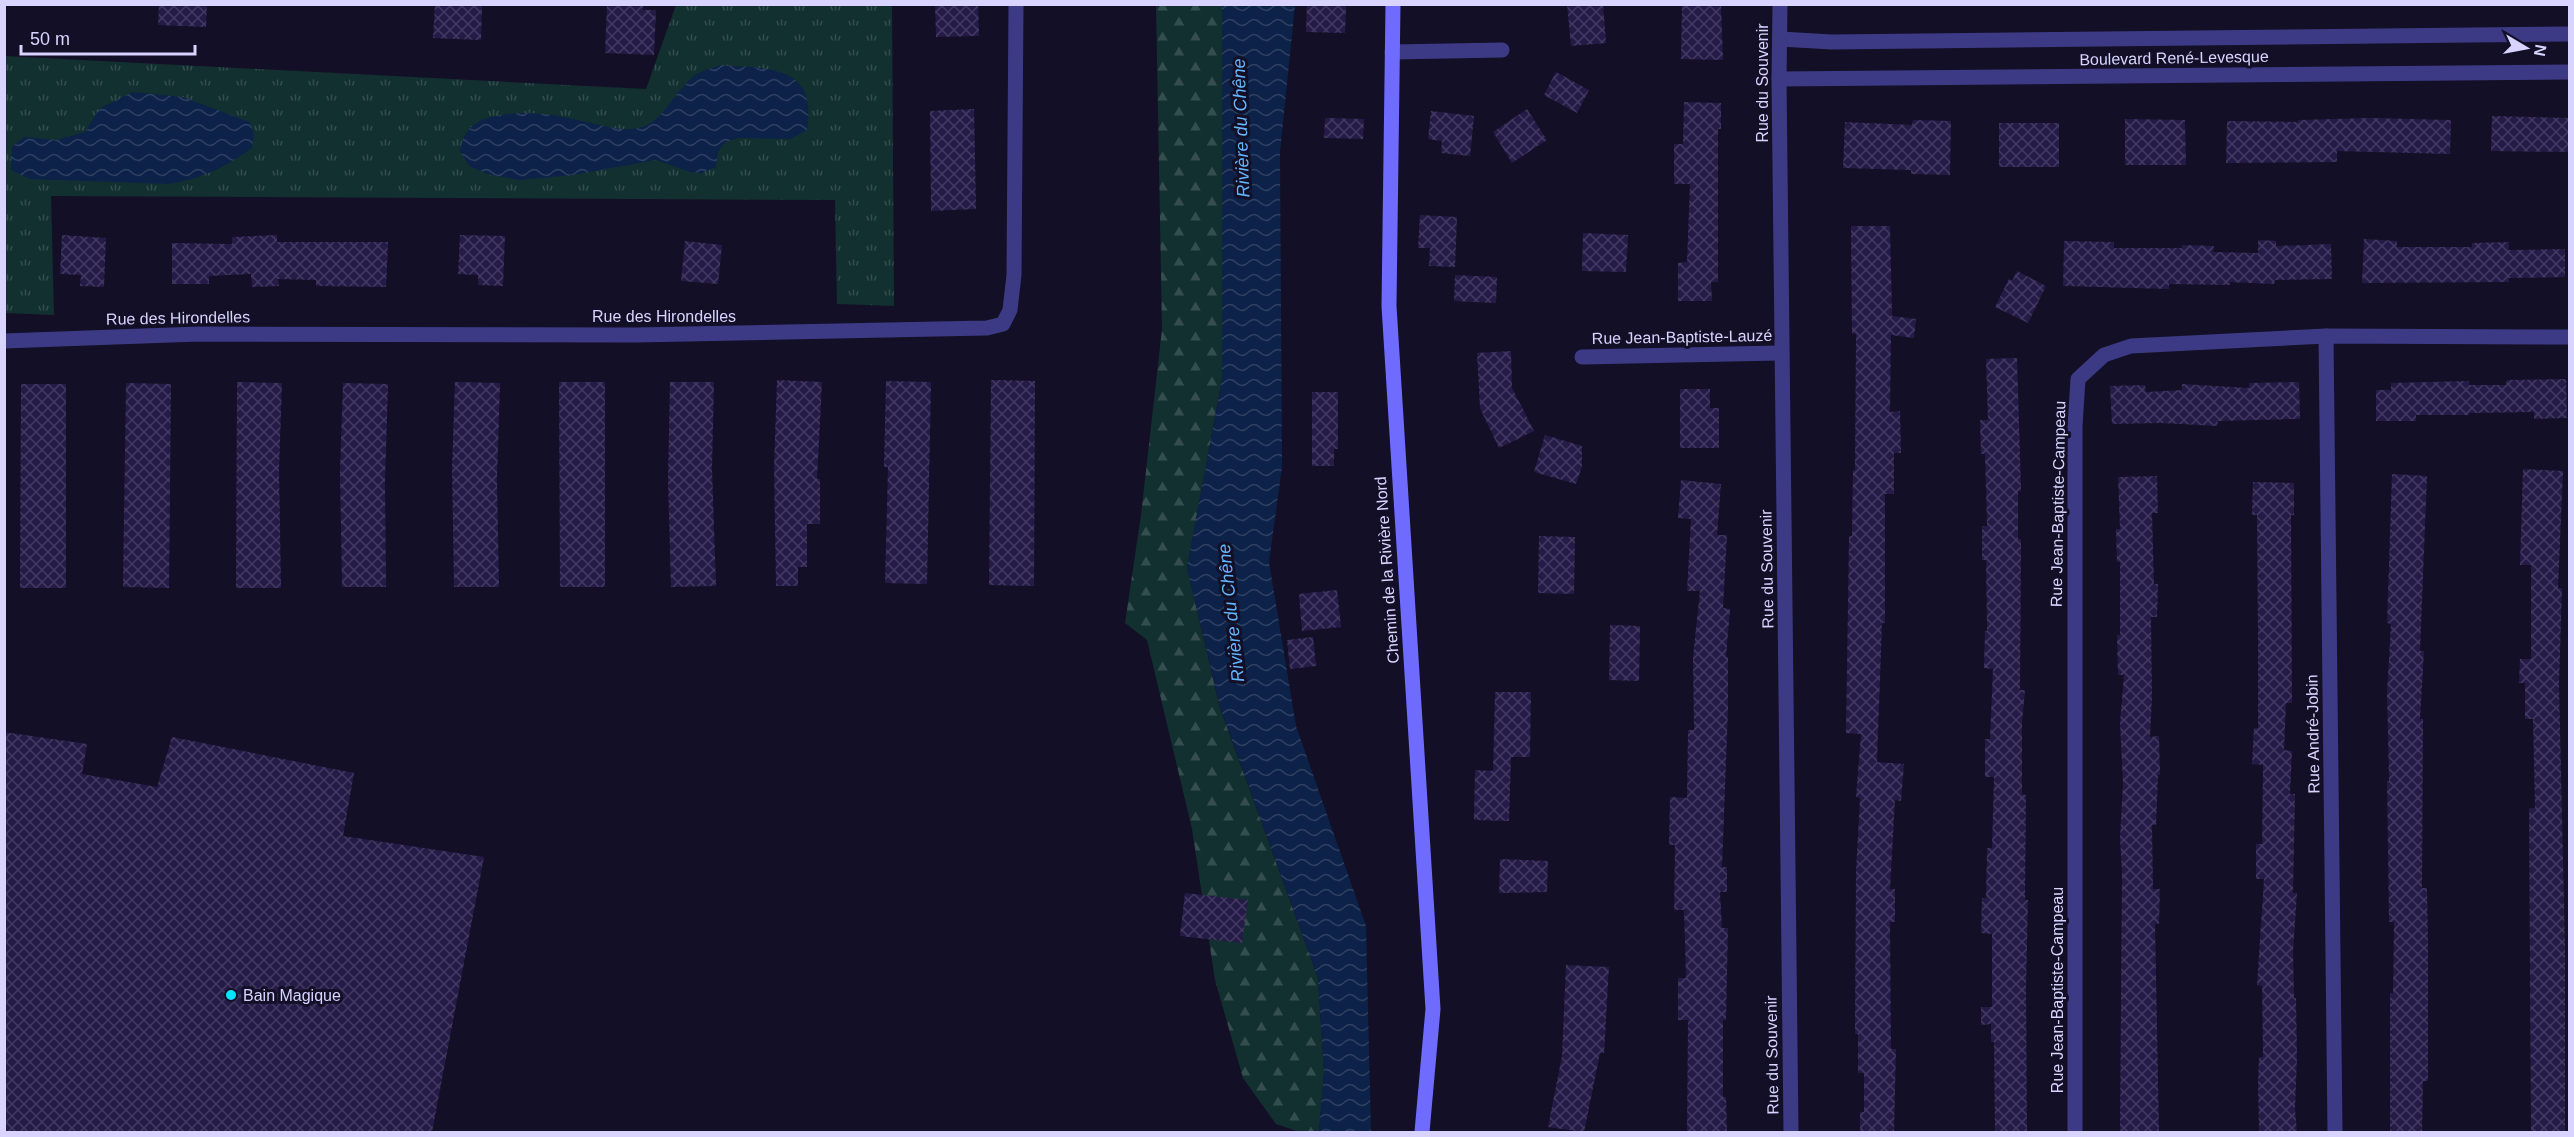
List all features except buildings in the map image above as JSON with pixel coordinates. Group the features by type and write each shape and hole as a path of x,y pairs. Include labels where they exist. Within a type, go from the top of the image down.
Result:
{"street":[{"name":"Rue des Hirondelles","path":"4,341 200,334 636,335 871,332 987,328 1003,324 1010,310 1014,275 1016,4"},
{"name":"Chemin de la Rivière Nord","path":"1393,4 1389,306 1433,1009 1422,1132"},
{"name":"Rue du Souvenir","path":"1780,4 1791,1132"},
{"name":"Boulevard René-Levesque","path":"1780,39 1844,42 2570,34"},
{"path":"1392,52 1502,50"},
{"name":"Boulevard René-Levesque","path":"1779,80 2570,72"},
{"name":"Rue Jean-Baptiste-Campeau","path":"2075,1132 2075,426 2078,379 2104,355 2131,346 2326,336 2570,337"},
{"name":"Rue André-Jobin","path":"2326,336 2335,1132"},
{"name":"Rue Jean-Baptiste-Lauzé","path":"1582,357 1782,352"}],"green space":[{"path":"676,5 892,5 894,306 837,304 835,200 51,196 54,315 5,313 4,56 646,89"},
{"path":"1156,5 1222,5 1222,379 1187,568 1220,708 1318,978 1324,1072 1319,1132 1300,1132 1276,1124 1243,1078 1215,980 1192,829 1147,640 1125,623 1141,515 1162,329"}],"water":[{"name":"Rivière du Chêne","path":"1222,5 1295,5 1280,152 1282,467 1269,562 1296,726 1366,926 1371,1132 1319,1132 1324,1072 1318,978 1220,707 1187,568 1222,379"},
{"path":"721,65 772,70 786,74 797,81 805,93 808,108 807,130 791,139 739,138 725,142 718,152 716,167 702,173 690,172 656,160 573,175 520,180 490,175 469,166 460,151 463,138 474,125 484,119 515,113 562,117 614,128 642,127 659,116 695,75"},
{"path":"133,92 183,97 250,122 254,134 252,148 212,172 168,184 30,179 11,170 12,147 24,137 56,140 85,132 100,108"}],"place":[{"name":"Bain Magique","path":"231,995"}]}
